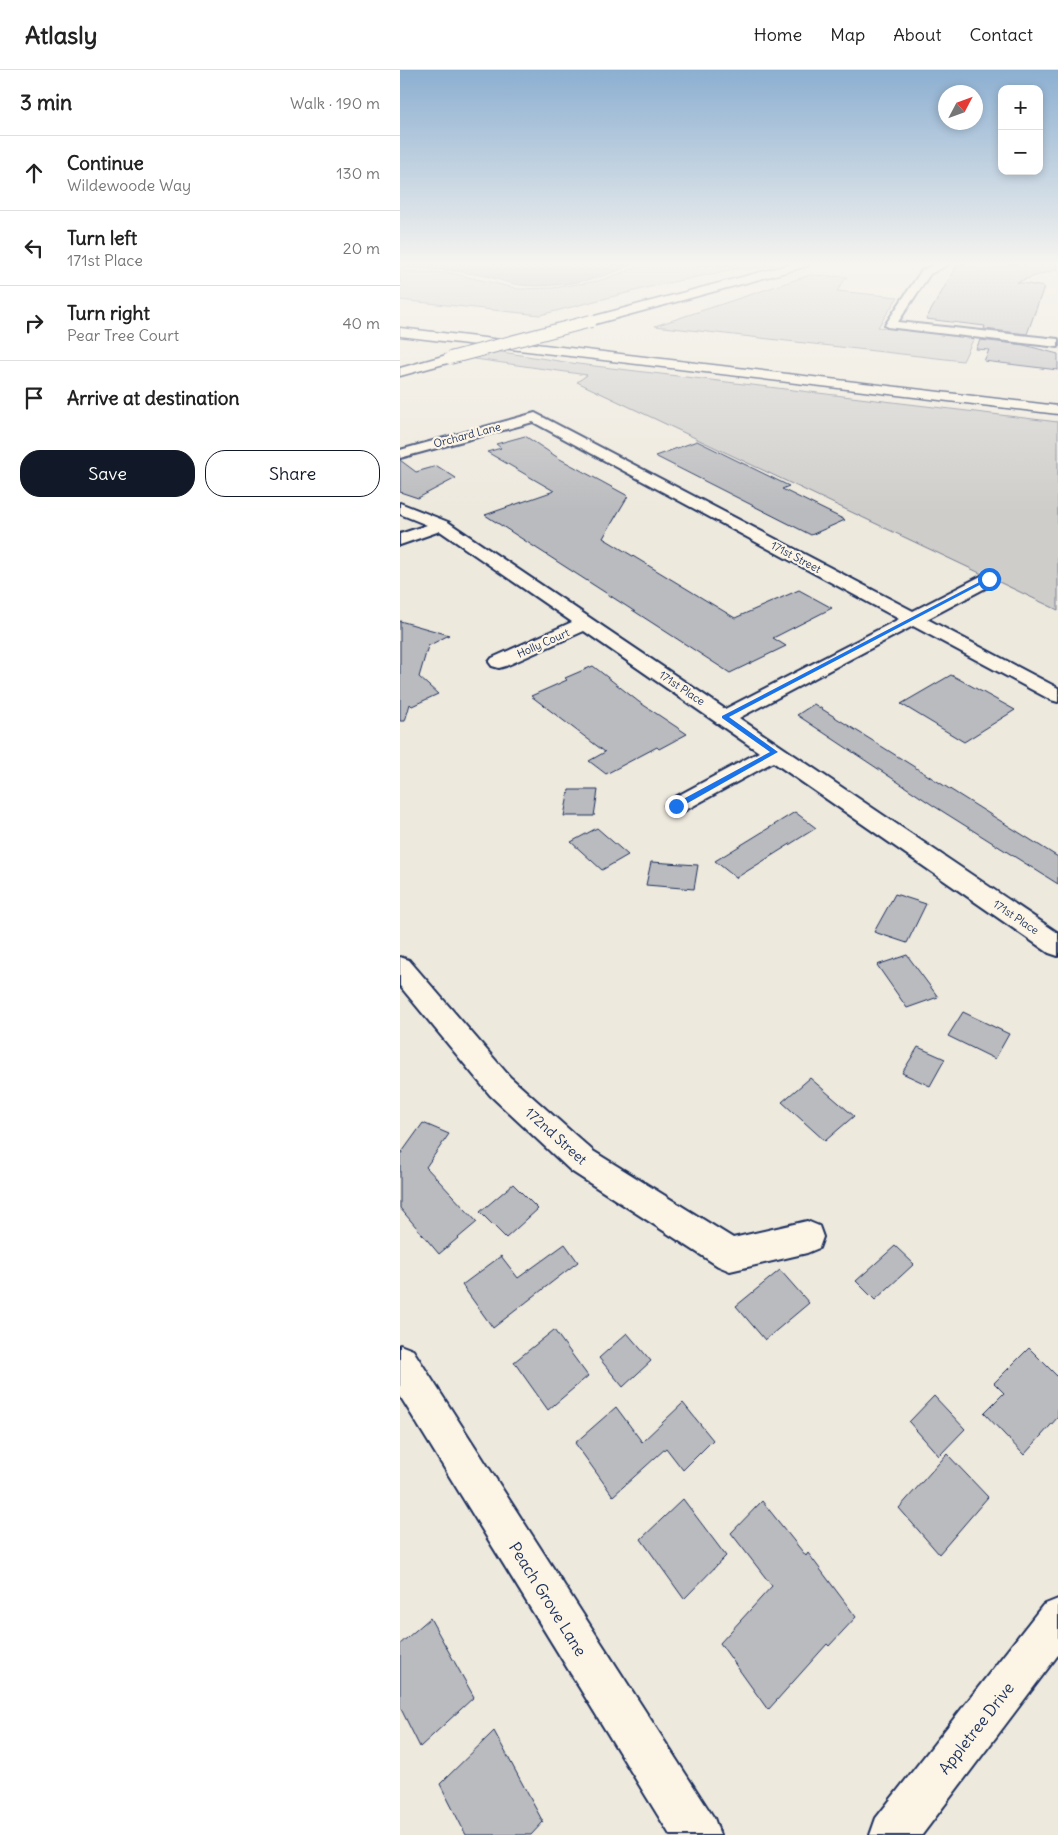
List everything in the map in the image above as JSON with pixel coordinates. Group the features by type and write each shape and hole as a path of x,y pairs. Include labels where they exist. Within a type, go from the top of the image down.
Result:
{"main road":[{"path":"400,372 493,346"},
{"path":"521,346 1058,410"}],"street":[{"name":"Orchard Lane","path":"400,454 535,417"},
{"name":"171st Street","path":"535,417 1058,696"},
{"name":"171st Place","path":"400,508 442,525 1058,946"},
{"path":"400,540 442,525"},
{"path":"724,717 989,579"},
{"name":"Holly Court","path":"499,662 586,624"},
{"path":"676,806 775,752"},
{"name":"172nd Street","path":"400,968 500,1086 582,1161 730,1255 807,1237"},
{"name":"Peach Grove Lane","path":"400,1363 697,1835"},
{"name":"Appletree Drive","path":"893,1835 1058,1620"}],"shaded area":[{"path":"834,346 970,346 963,361"},
{"path":"495,351 578,364 1058,422 1058,610 577,382 587,375 468,358"}],"building":[{"path":"977,346 1029,346 1058,354 1058,370 984,361 989,350 976,349"},
{"path":"525,436 560,459 628,496 603,538 735,618 799,590 832,608 773,638 786,646 730,673 485,515 554,491 487,452 501,448 496,444"},
{"path":"697,441 789,486 782,489 845,520 811,535 655,456"},
{"path":"400,460 416,472 437,466 456,478 418,498 400,492"},
{"path":"400,621 449,635 428,646 419,677 438,694 412,706 410,704 405,721 400,721"},
{"path":"593,666 639,702 687,734 659,749 657,747 606,774 589,761 605,752 531,696"},
{"path":"951,675 1015,710 964,742 901,704"},
{"path":"814,704 1058,857 1058,884 934,806 797,715"},
{"path":"569,790 598,790 594,816 564,816"},
{"path":"795,812 816,828 736,878 715,861"},
{"path":"597,828 628,855 602,870 571,842"},
{"path":"651,862 698,865 694,889 646,885"},
{"path":"895,894 926,904 907,943 874,932"},
{"path":"907,955 938,997 907,1008 877,965"},
{"path":"963,1012 1009,1034 995,1059 948,1036"},
{"path":"918,1047 945,1059 930,1086 902,1073"},
{"path":"810,1078 854,1116 825,1141 782,1102"},
{"path":"423,1123 449,1134 426,1167 477,1222 439,1254 400,1208 400,1155"},
{"path":"513,1184 538,1209 506,1238 480,1212"},
{"path":"565,1244 578,1262 493,1328 462,1285 501,1256 518,1278"},
{"path":"895,1246 914,1264 875,1300 856,1281"},
{"path":"780,1270 809,1303 765,1340 736,1306"},
{"path":"554,1330 588,1376 548,1410 514,1362"},
{"path":"627,1333 651,1361 623,1387 599,1358"},
{"path":"1029,1348 1058,1377 1058,1417 1024,1455 984,1413 1004,1393 994,1383"},
{"path":"934,1396 965,1429 939,1456 909,1422"},
{"path":"683,1403 713,1440 683,1470 666,1448 613,1496 575,1443 616,1407 642,1442"},
{"path":"947,1454 988,1497 939,1554 899,1508"},
{"path":"683,1499 726,1556 684,1599 641,1539"},
{"path":"762,1501 806,1556 808,1553 856,1617 829,1646 827,1644 768,1710 720,1643 772,1586 731,1533"},
{"path":"430,1618 474,1697 420,1747 400,1707 400,1644"},
{"path":"494,1731 543,1822 531,1835 466,1835 440,1784"}],"route":[{"path":"676,806 775,752 724,717 989,579"}]}
